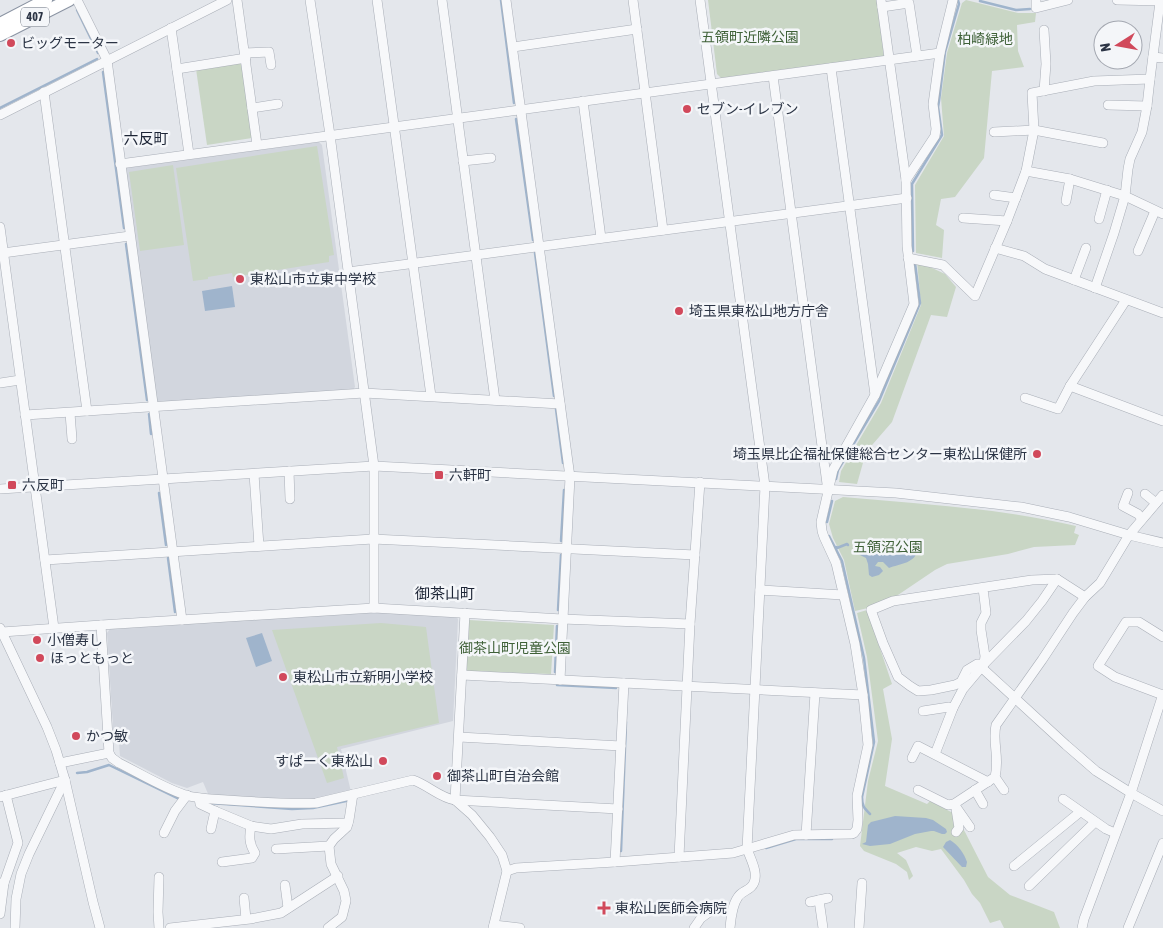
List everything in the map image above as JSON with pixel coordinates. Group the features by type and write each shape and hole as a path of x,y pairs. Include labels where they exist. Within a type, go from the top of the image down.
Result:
{"highway":[{"name":"407","path":"0,24 46,0"},
{"name":"407","path":"0,35 69,0"}],"street":[{"path":"77,0 107,60 182,620"},
{"path":"0,115 227,0"},
{"path":"237,0 257,145"},
{"path":"310,0 374,466 374,608"},
{"path":"377,0 431,396"},
{"path":"442,0 495,400"},
{"path":"506,0 570,477 560,680"},
{"path":"633,0 663,230"},
{"path":"700,0 765,486 747,849 756,876 755,882 738,896 734,903 730,928"},
{"path":"906,180 936,136 933,104 940,53 953,0"},
{"path":"1036,0 1036,8 1068,0"},
{"path":"1095,288 1125,196 1130,159 1142,132 1147,106 1152,57 1162,2 1117,0"},
{"path":"507,870 733,853 794,835 852,834 857,829 857,796 868,745 863,695 855,644 836,563 822,531 821,522 833,470 875,395 914,304 908,258 906,180 882,3 909,3 917,56"},
{"path":"171,28 189,154"},
{"path":"512,47 637,30"},
{"path":"1044,30 1046,64 1044,91"},
{"path":"176,69 269,52 271,65"},
{"path":"120,164 940,53"},
{"path":"1152,57 1163,58"},
{"path":"831,68 875,395"},
{"path":"773,76 828,490"},
{"path":"908,258 943,265 975,296 1026,171 1034,130 1032,93 1094,81 1150,79"},
{"path":"44,92 87,412"},
{"path":"583,101 601,238"},
{"path":"252,108 278,104"},
{"path":"1108,105 1147,106"},
{"path":"994,132 1034,130 1103,143"},
{"path":"463,161 490,158"},
{"path":"1026,171 1107,190 1125,196 1159,213 1138,252"},
{"path":"1066,201 1070,180"},
{"path":"1099,219 1107,190"},
{"path":"994,195 1016,198"},
{"path":"348,272 907,198"},
{"path":"963,218 1007,221"},
{"path":"0,227 5,302 20,380 54,628"},
{"path":"3,253 130,236"},
{"path":"995,248 1024,256 1045,269 1163,312"},
{"path":"1074,280 1086,248"},
{"path":"1025,398 1058,409 1070,386 1126,300"},
{"path":"0,383 20,380"},
{"path":"1070,386 1163,421"},
{"path":"25,415 364,394 560,404"},
{"path":"70,413 72,439"},
{"path":"0,489 374,466 896,493 1021,507 1069,517 1163,543"},
{"path":"289,471 290,499"},
{"path":"254,474 259,546"},
{"path":"679,858 690,624 700,482"},
{"path":"1128,493 1123,506 1138,514 1142,519"},
{"path":"1145,494 1156,503"},
{"path":"918,790 948,805 955,805 992,780 997,764 994,736 996,725 1085,597 1100,583 1129,535 1163,495"},
{"path":"45,560 374,539 695,555"},
{"path":"1085,597 1057,579 1032,580 893,601 871,610 898,677 910,686 918,691 955,685 961,682 967,670 977,664 983,665 1015,698 1096,771 1163,811"},
{"path":"936,754 953,708 963,689 1026,620 1057,579"},
{"path":"983,588 986,613 981,622 985,656 983,665"},
{"path":"760,590 843,595"},
{"path":"100,928 92,902 65,780 52,737 1,630 374,608 690,624"},
{"path":"465,613 456,800 472,815 490,837 502,855 507,870 493,927 520,928"},
{"path":"1082,928 1131,793 1163,694 1115,677 1098,666 1126,622 1138,622 1163,637"},
{"path":"100,625 109,754 119,763 164,786 187,795 199,798 300,804 316,803 413,780 422,783 448,799 618,809"},
{"path":"462,675 863,695"},
{"path":"615,862 624,683"},
{"path":"806,835 815,693"},
{"path":"923,711 953,708"},
{"path":"459,737 621,746"},
{"path":"912,758 918,746 992,780 1004,790"},
{"path":"60,763 109,754"},
{"path":"0,914 2,883 18,843 3,796 65,780"},
{"path":"15,928 16,900 21,874 65,780"},
{"path":"976,790 983,804"},
{"path":"328,928 342,916 346,902 344,890 331,864 329,846 347,827 354,794"},
{"path":"164,834 175,811 187,795"},
{"path":"199,798 200,804 251,826 271,829 302,824 348,823"},
{"path":"1062,800 1115,833"},
{"path":"955,805 970,827"},
{"path":"955,805 959,828 956,832"},
{"path":"211,828 215,811"},
{"path":"1014,866 1080,812"},
{"path":"1029,886 1095,822"},
{"path":"222,862 252,858 255,853 250,845 251,826"},
{"path":"1128,928 1163,843"},
{"path":"276,849 329,846"},
{"path":"170,928 249,922 281,913 338,876"},
{"path":"159,877 159,928"},
{"path":"859,928 862,883"},
{"path":"286,885 288,908"},
{"path":"244,898 249,922"},
{"path":"819,900 822,928"},
{"path":"694,928 701,918 712,910"}],"shaded area":[{"name":"東松山市立東中学校","path":"319,142 322,145 355,387 352,391 158,404 156,401 125,171 127,168"},
{"name":"東松山市立新明小学校","path":"373,612 456,616 458,619 453,721 341,749 351,792 316,800 209,796 203,782 187,788 172,783 120,756 119,743 114,743 107,633 110,629 178,625 178,623"}],"green space":[{"name":"五領町近隣公園","path":"708,0 877,0 884,56 721,78 717,74"},
{"name":"柏崎緑地","path":"966,0 1018,13 1036,13 1035,22 1017,25 1018,51 1024,67 992,71 984,158 955,197 941,199 936,225 944,230 942,258 916,253 915,185 944,136 941,98 947,53 962,3"},
{"path":"239,63 242,65 252,138 207,145 196,69"},
{"path":"317,146 334,255 329,256 329,262 233,277 232,273 193,281 176,168"},
{"path":"173,165 184,245 140,251 129,172"},
{"path":"917,261 945,274 956,287 947,317 931,315 892,422 866,452 857,484 839,482 841,471 881,403 921,305"},
{"name":"五領沼公園","path":"843,497 960,507 1018,515 1076,526 1074,533 1079,535 1075,545 1034,547 1008,554 947,564 895,597 855,611 844,560 833,538 829,524 835,501"},
{"path":"867,610 892,684 883,689 892,739 885,786 927,804 930,801 953,813 988,877 1010,895 1054,912 1060,928 1004,928 1000,920 990,923 980,903 941,849 932,851 916,847 897,853 906,860 913,876 909,880 907,872 896,864 864,851 860,846 868,781 878,741 867,657 857,613"},
{"name":"御茶山町児童公園","path":"469,620 554,625 551,674 466,671"},
{"path":"381,623 426,627 439,723 337,747 344,778 327,783 272,630"}],"water":[{"path":"232,286 235,307 205,311 202,291"},
{"path":"909,539 914,541 917,548 914,557 907,562 889,568 883,562 878,562 875,566 880,567 883,571 879,575 872,577 869,575 866,558 854,552 854,549 883,551"},
{"path":"262,633 272,661 256,667 246,638"},
{"path":"895,816 933,820 946,829 947,832 942,834 931,831 915,834 890,844 870,846 862,844 866,842 868,825 871,822"},
{"path":"950,840 962,852 967,862 966,867 962,867 943,847"}],"waterway":[{"path":"501,0 514,103"},
{"path":"913,251 912,184 942,135 938,107 945,52 959,4 958,0"},
{"path":"980,1 1016,10 1030,9"},
{"path":"77,10 98,53"},
{"path":"0,108 97,59"},
{"path":"103,72 124,228"},
{"path":"516,119 533,240"},
{"path":"126,244 147,400"},
{"path":"535,253 554,396"},
{"path":"836,479 838,470 879,401 920,303 915,263"},
{"path":"556,409 563,463"},
{"path":"149,414 151,434"},
{"path":"561,541 564,490"},
{"path":"159,493 166,545"},
{"path":"827,522 832,501"},
{"path":"829,536 842,561 864,658 874,742 862,800 864,807 870,814"},
{"path":"836,547 848,545"},
{"path":"558,610 561,555"},
{"path":"168,558 175,612"},
{"path":"555,672 557,626"},
{"path":"557,685 616,688"},
{"path":"621,851 626,722"},
{"path":"77,773 109,765 179,799"},
{"path":"210,803 292,809 313,808 346,801"},
{"path":"766,848 796,839 832,839"}],"place":[{"name":"ビッグモーター","path":"11,43"},
{"name":"セブン-イレブン","path":"687,109"},
{"name":"東松山市立東中学校","path":"240,279"},
{"name":"埼玉県東松山地方庁舎","path":"679,311"},
{"name":"埼玉県比企福祉保健総合センター東松山保健所","path":"1037,454"},
{"name":"六軒町","path":"439,475"},
{"name":"六反町","path":"12,485"},
{"name":"小僧寿し","path":"37,640"},
{"name":"ほっともっと","path":"40,658"},
{"name":"東松山市立新明小学校","path":"283,677"},
{"name":"かつ敏","path":"76,736"},
{"name":"すぱーく東松山","path":"383,761"},
{"name":"御茶山町自治会館","path":"437,776"},
{"name":"東松山医師会病院","path":"604,908"}],"district":[{"name":"六反町","path":"146,139"},
{"name":"御茶山町","path":"445,594"}]}
